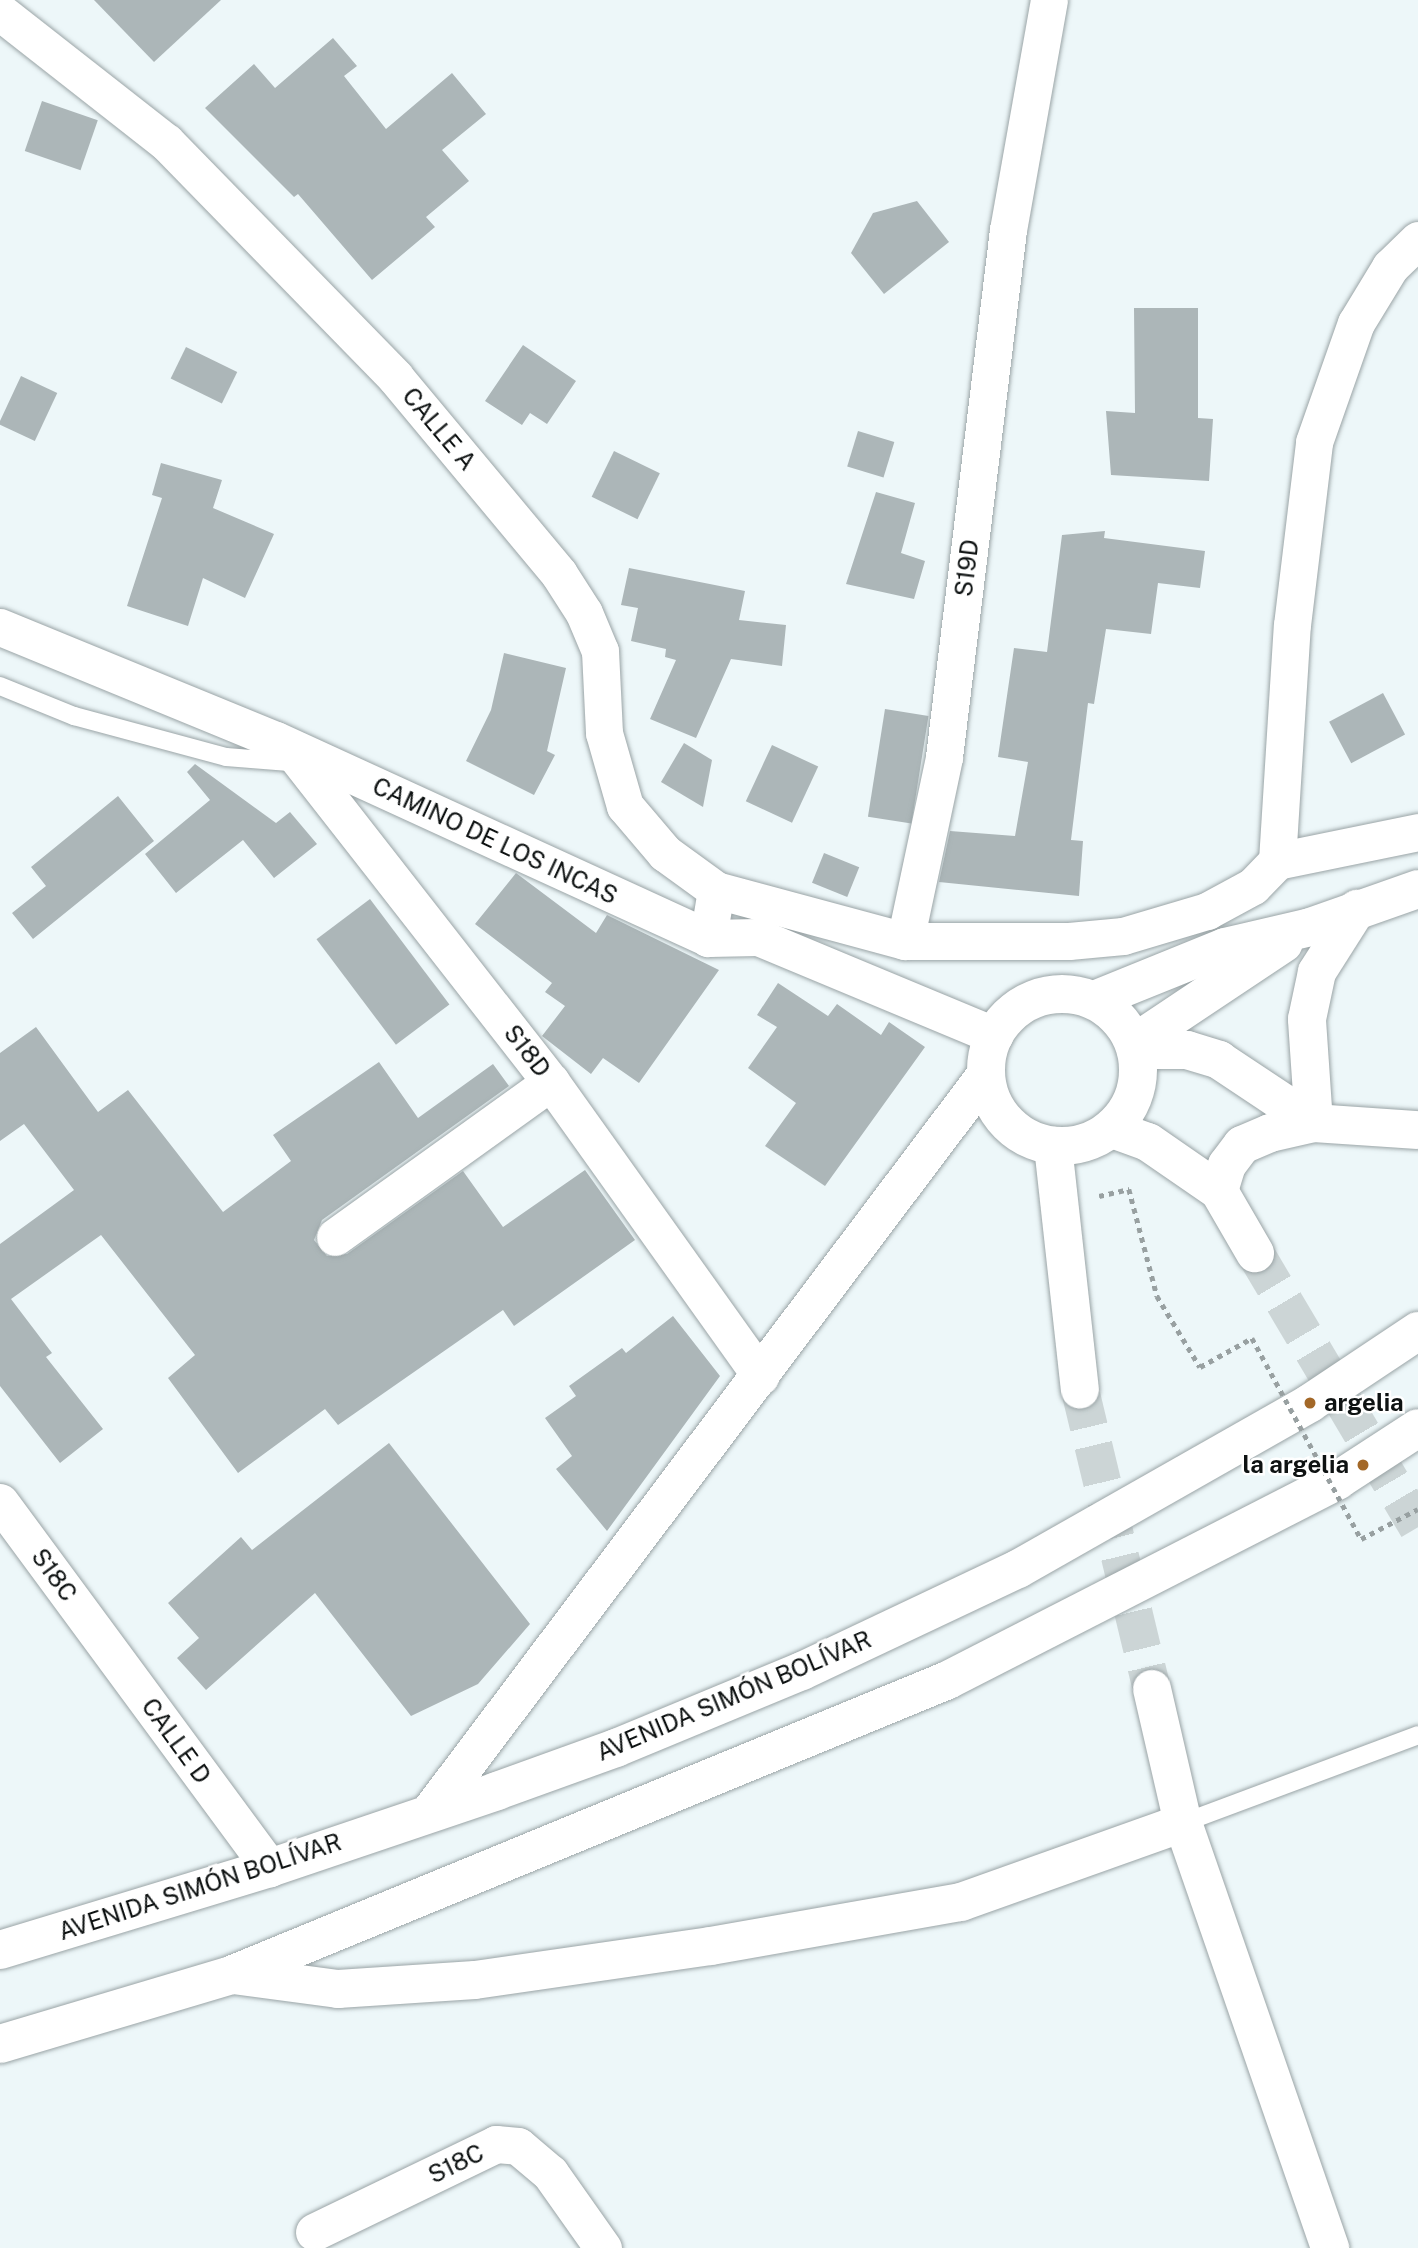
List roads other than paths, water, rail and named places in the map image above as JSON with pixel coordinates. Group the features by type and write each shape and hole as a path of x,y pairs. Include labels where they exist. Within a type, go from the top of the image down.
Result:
{"main road":[{"path":"1094,1000 1225,947 1310,927 1418,889"},
{"path":"1314,1124 1307,1019 1317,972 1357,909"},
{"path":"1135,1047 1174,1012 1310,927"},
{"path":"431,1811 985,1076 994,1035 1007,1016 1026,1002 1072,993 1094,1000 1113,1012 1135,1047 1136,1093 1112,1129 1095,1139 1053,1146 1021,1134 1007,1123 989,1093 985,1076"},
{"path":"1135,1047 1188,1050 1219,1059 1314,1124"},
{"path":"1219,1191 1227,1166 1242,1144 1314,1124 1418,1130"},
{"path":"1112,1129 1148,1142 1219,1191 1255,1253"},
{"path":"1053,1146 1080,1390"},
{"name":"AVENIDA SIMÓN BOLÍVAR","path":"0,1950 270,1868 629,1743 802,1671 1018,1569 1310,1403 1418,1331"},
{"path":"0,2044 231,1975 948,1680 1338,1480 1418,1428"},
{"path":"1152,1689 1183,1822 1330,2248"},
{"path":"231,1975 338,1990 475,1980 711,1946 961,1902 1183,1822"}],"street":[{"name":"S19D","path":"905,941 944,757 1008,230 1049,0"},
{"name":"CALLE A","path":"0,12 166,142 396,377 559,573 584,613 600,651 604,733 625,806 665,853 716,890"},
{"path":"1277,861 1292,625 1314,442 1356,323 1390,267 1418,240"},
{"name":"CAMINO DE LOS INCAS","path":"0,627 276,740 708,938 758,937 994,1035"},
{"name":"S18D","path":"276,740 306,764 551,1082 761,1376"},
{"path":"708,938 716,890 905,941 1069,941 1124,936 1208,911 1253,886 1277,861 1418,832"},
{"path":"335,1237 551,1082"},
{"name":"S18C","path":"0,1502 82,1614"},
{"name":"CALLE D","path":"82,1614 270,1868"},
{"name":"S18C","path":"314,2232 496,2144 518,2146 550,2173 603,2248"}],"lane":[{"path":"0,686 74,716 226,757 306,764"},
{"path":"1183,1822 1418,1735"}],"tunnel":[{"path":"1255,1253 1418,1527"},
{"path":"1080,1390 1152,1689"}],"place":[{"name":"argelia","path":"1310,1403"},
{"name":"la argelia","path":"1363,1465"}]}
